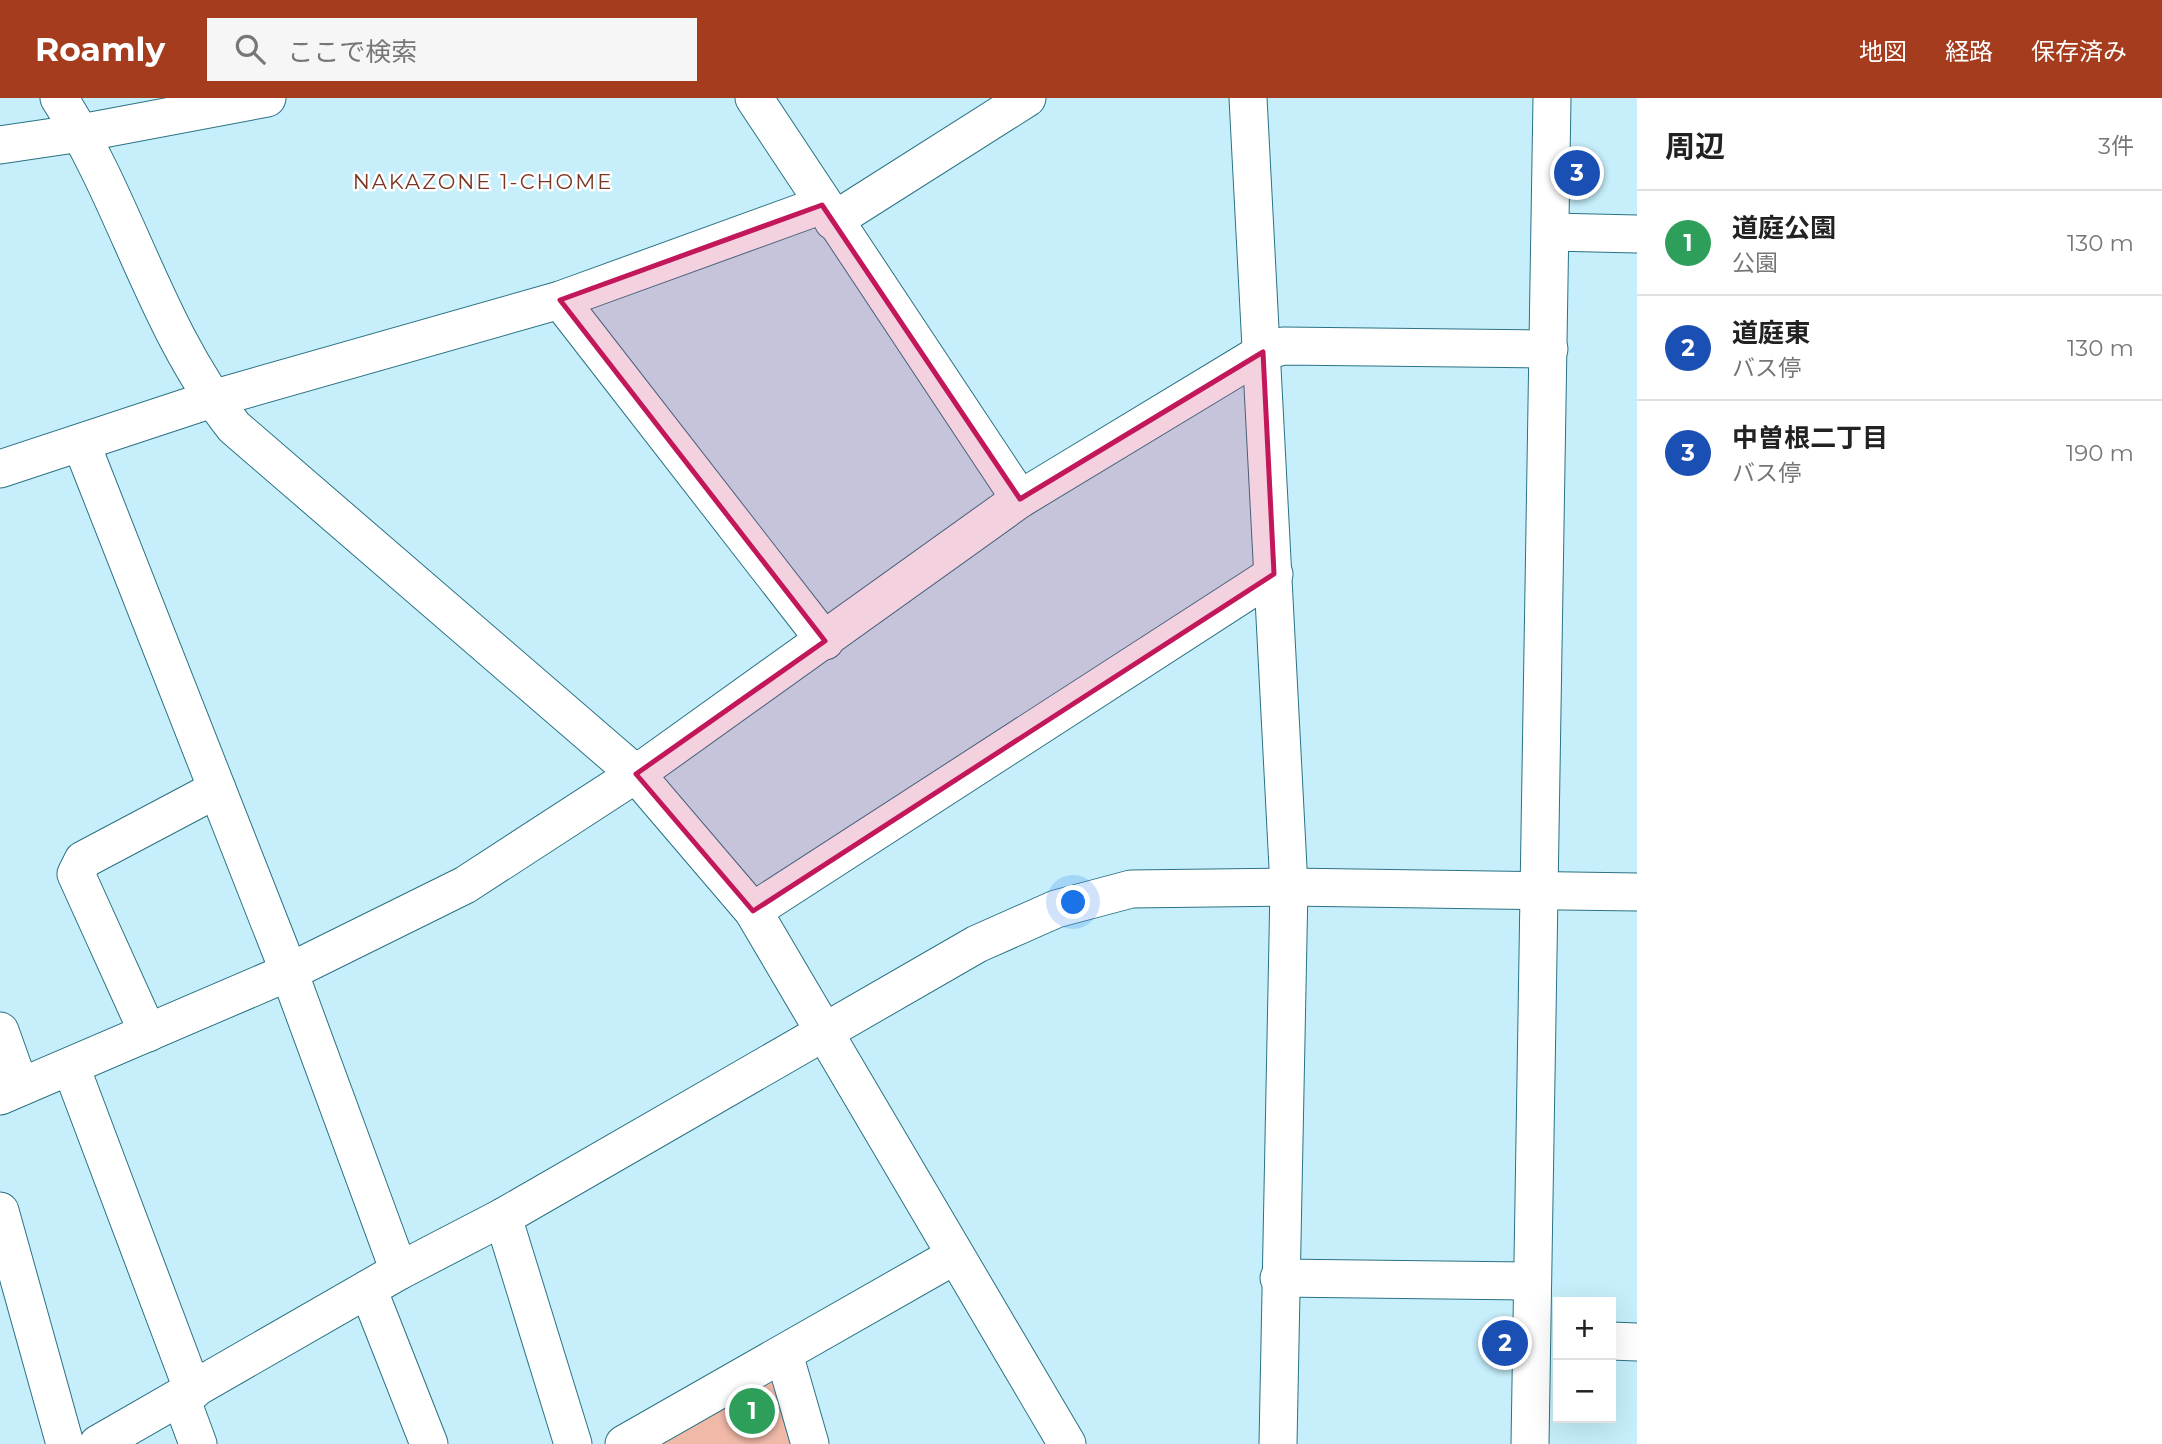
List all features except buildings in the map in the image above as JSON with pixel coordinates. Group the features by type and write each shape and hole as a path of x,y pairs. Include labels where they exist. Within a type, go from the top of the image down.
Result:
{"street":[{"path":"59,98 82,133 165,317 212,399 234,427 636,774 753,911 1067,1444"},
{"path":"0,145 82,133 267,98"},
{"path":"754,98 1020,499"},
{"path":"0,469 212,399 560,300 828,213 1027,98"},
{"path":"1248,98 1289,887 1279,1278 1278,1444"},
{"path":"1530,1444 1545,1340 1532,1281 1552,98"},
{"path":"1551,232 1637,234"},
{"path":"560,300 825,641"},
{"path":"0,1031 10,1091 289,972 465,885 636,774 1020,499 1263,352 1283,346 1549,349"},
{"path":"82,443 289,972 384,1280 429,1444"},
{"path":"753,911 1274,574"},
{"path":"148,1034 76,874 83,860 217,789"},
{"path":"98,1444 384,1280 503,1217 825,1034 977,944 1056,909 1131,889 1289,887 1637,892"},
{"path":"71,1067 187,1395 198,1444"},
{"path":"0,1211 65,1444"},
{"path":"503,1217 573,1444"},
{"path":"624,1444 954,1256"},
{"path":"1279,1278 1532,1281"},
{"path":"1616,1341 1637,1342"},
{"path":"784,1354 810,1444"}],"highlighted area":[{"path":"822,205 1020,499 1263,352 1274,574 753,911 636,774 825,641 560,300"}],"shaded area":[{"path":"777,1379 796,1444 657,1444"}],"place":[{"name":"中曽根二丁目","path":"1577,173"},
{"name":"道庭東","path":"1505,1343"},
{"name":"道庭公園","path":"752,1411"}],"district":[{"name":"NAKAZONE 1-CHOME","path":"483,182"}]}
